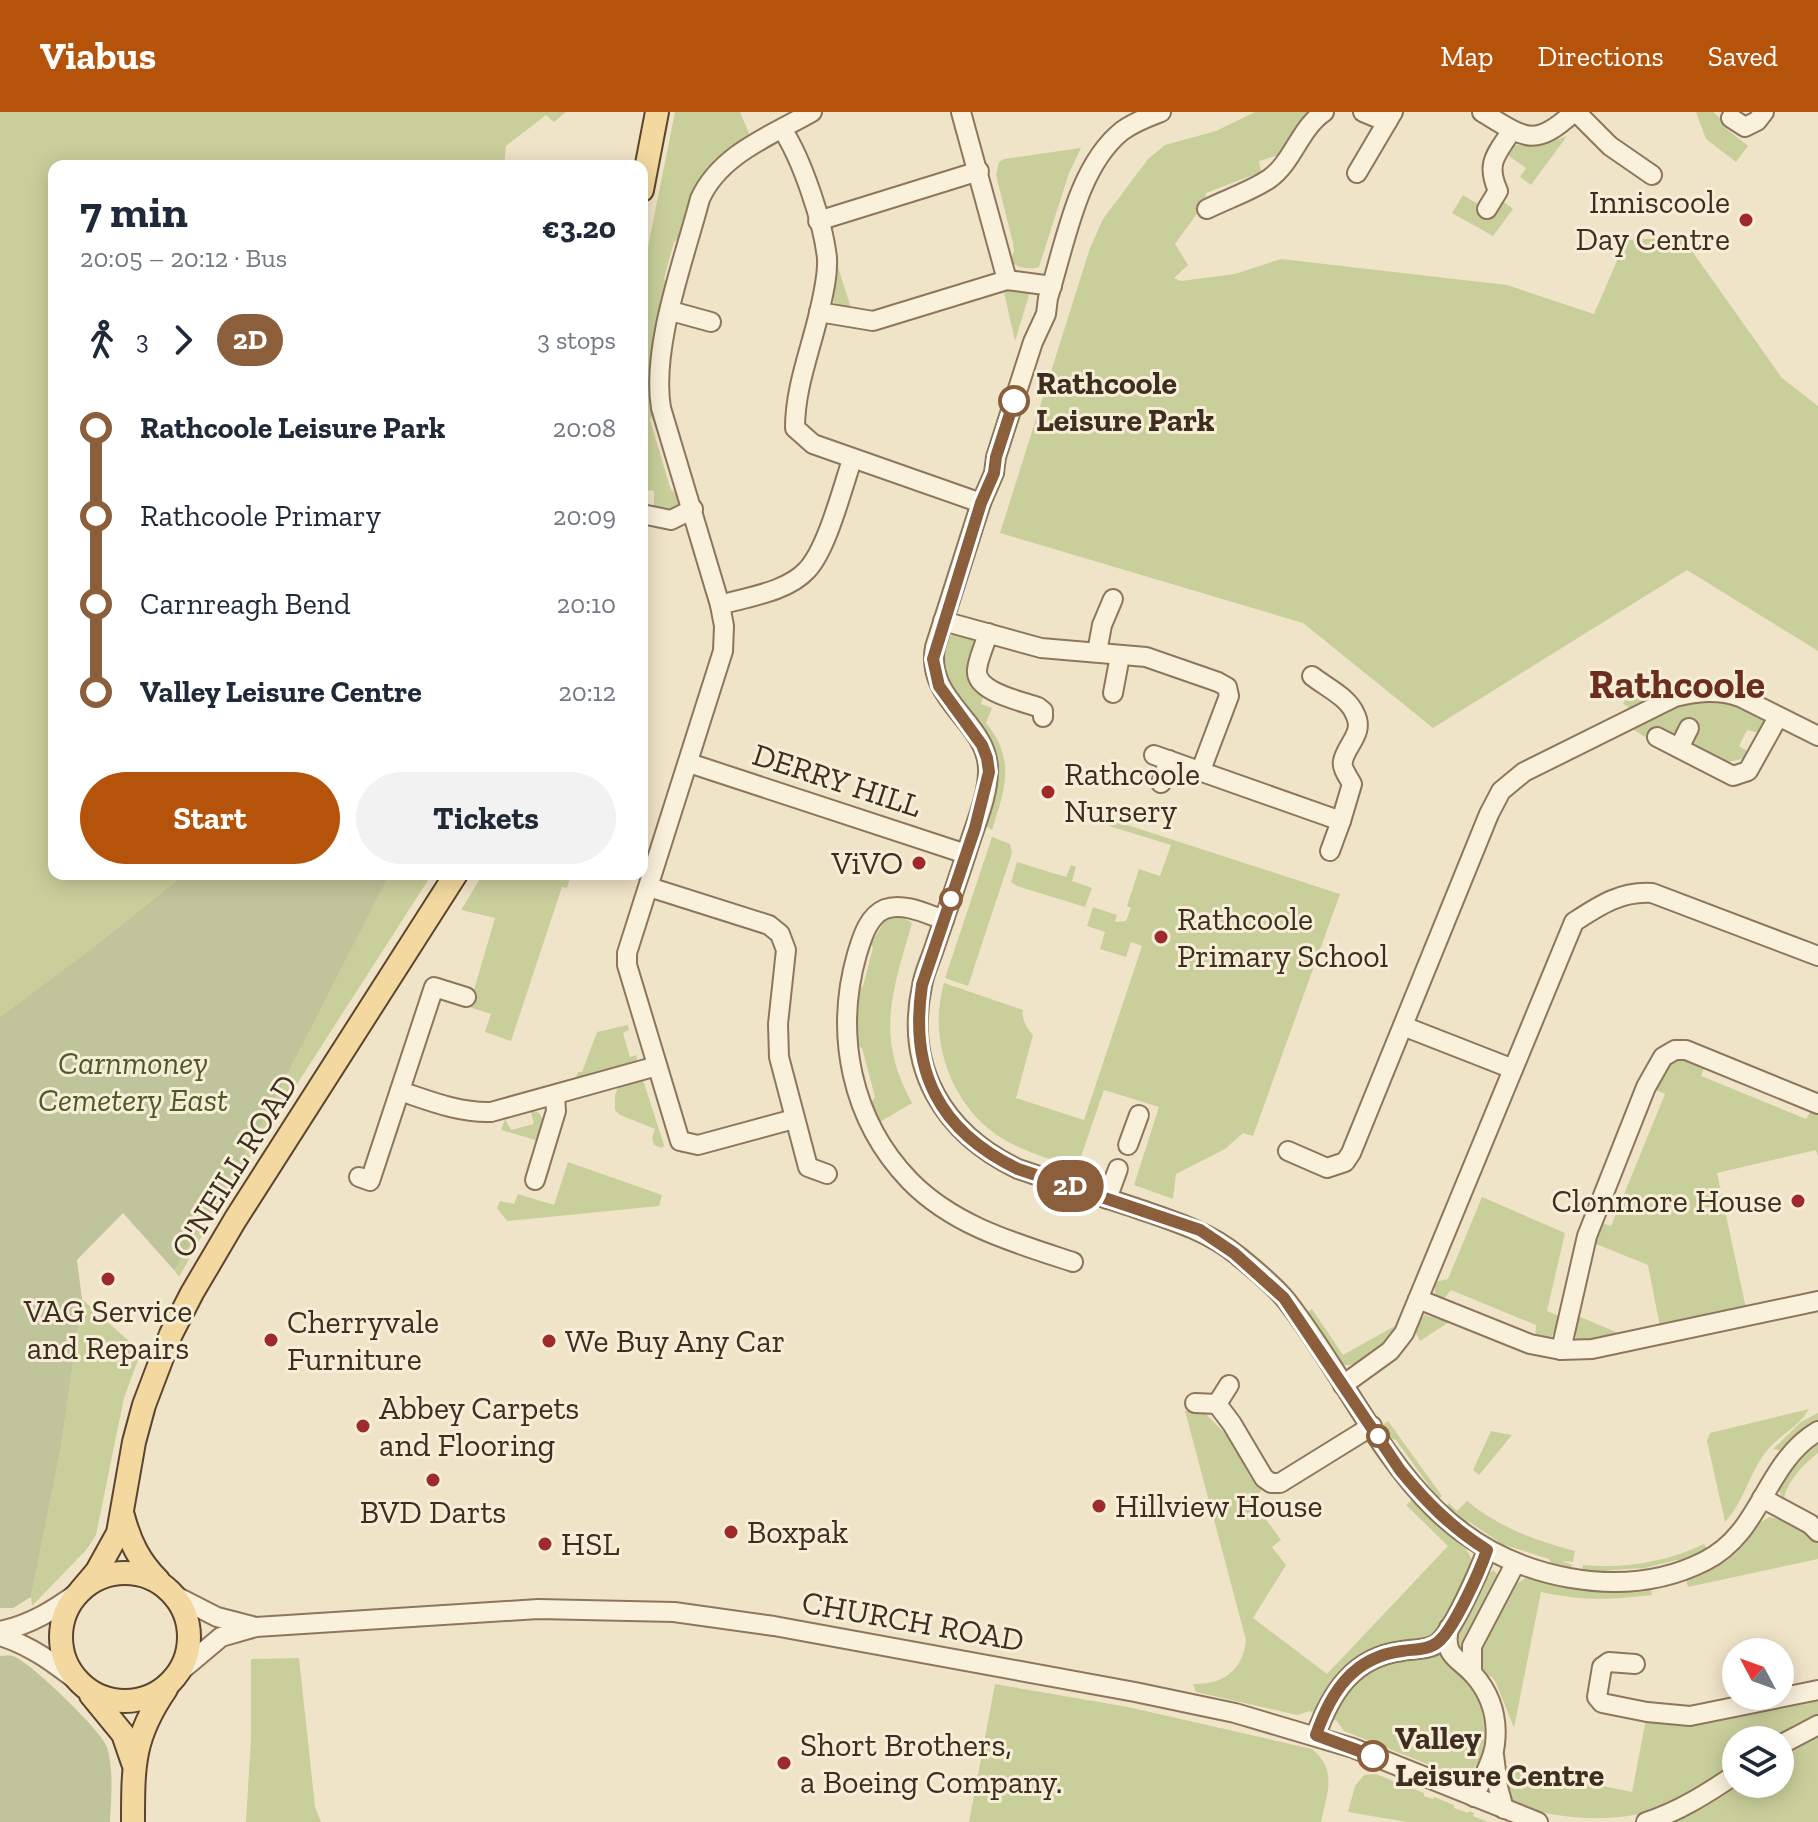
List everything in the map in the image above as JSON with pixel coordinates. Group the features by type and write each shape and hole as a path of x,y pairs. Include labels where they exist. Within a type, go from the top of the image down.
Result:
{"main road":[{"path":"648,160 657,112"},
{"name":"O'NEILL ROAD","path":"80,1590 97,1571 118,1533 134,1442 144,1405 166,1346 192,1293 452,880"},
{"name":"O'NEILL ROAD","path":"123,1516 131,1544 140,1561 168,1589"},
{"path":"133,1822 134,1764 138,1741 174,1678 188,1648 189,1634 182,1607 168,1589 135,1573 120,1573 106,1575 80,1590 70,1603 61,1630 64,1660 123,1734 134,1764"},
{"path":"82,1685 107,1699 135,1701 161,1690 174,1678"}],"street":[{"path":"961,112 1007,280"},
{"path":"1161,112 1125,129 1100,155 1081,191 1044,322 1033,342 933,659 939,686 982,745 989,772 966,854 922,985 918,1042 935,1095 960,1130 990,1155 1018,1169 1200,1230 1234,1253 1284,1298 1400,1470 1433,1510 1460,1533 1515,1564 1545,1574 1602,1584 1637,1582 1677,1573 1715,1556 1732,1542 1747,1526 1783,1461 1818,1431"},
{"path":"1207,209 1270,178 1314,119 1324,112"},
{"path":"1357,173 1390,117 1363,112"},
{"path":"1482,112 1512,130 1533,137 1553,131 1575,112 1610,146 1652,175"},
{"path":"1731,118 1745,127 1757,121 1764,112"},
{"path":"794,1119 698,1145 680,1141 627,965 627,953 723,651 724,626 720,605 665,424 658,390 661,350 706,185 722,166 803,114"},
{"path":"782,129 800,163 827,256 827,273 819,312 795,403 795,428 813,444 852,460 981,503"},
{"path":"1487,209 1498,191 1491,175 1492,162 1512,130"},
{"path":"818,221 979,171"},
{"path":"819,312 873,321 1007,280 1052,286"},
{"path":"671,311 711,322"},
{"path":"720,605 784,585 806,572 819,555 852,460"},
{"path":"648,509 671,520 693,509"},
{"path":"1097,652 1102,625 1113,599"},
{"path":"943,621 1041,648 1146,657 1227,687 1229,696 1201,770"},
{"path":"988,633 978,667 977,674 981,681 993,692 1038,707 1043,711 1043,717"},
{"path":"1112,695 1120,656"},
{"path":"1313,702 1319,681 1347,702 1356,714 1358,725 1352,746 1343,760 1342,766 1352,784 1330,851"},
{"path":"1288,1151 1327,1168 1345,1162 1351,1153 1489,814 1501,791 1524,772 1675,697 1702,691 1730,694 1818,736"},
{"path":"1657,737 1733,776 1740,775 1748,771 1778,717"},
{"path":"1679,748 1689,728"},
{"path":"1161,783 1162,758 1341,821"},
{"name":"DERRY HILL","path":"689,763 966,854"},
{"path":"649,887 769,925 780,934 786,950 778,1024 779,1057 808,1167 827,1174"},
{"path":"1343,1385 1397,1345 1574,922 1608,900 1637,892 1652,893 1818,956"},
{"path":"944,920 901,907 885,909 872,918 862,938 847,1004 849,1066 872,1130 911,1182 951,1214 978,1229 1063,1264"},
{"path":"359,1177 370,1181 434,987 466,997"},
{"path":"1403,1026 1513,1069"},
{"path":"1561,1350 1587,1236 1646,1087 1663,1057 1675,1050 1686,1050 1818,1104"},
{"path":"400,1091 472,1112 491,1112 555,1097 657,1066"},
{"path":"535,1180 556,1111 555,1097"},
{"path":"1128,1145 1139,1115"},
{"path":"1107,1199 1118,1169"},
{"path":"1418,1299 1530,1344 1561,1350 1592,1349 1818,1301"},
{"path":"1217,1404 1229,1385"},
{"path":"1195,1403 1217,1404"},
{"path":"1217,1404 1264,1478 1271,1483 1280,1483 1296,1474 1372,1426"},
{"path":"1762,1498 1810,1524 1818,1532"},
{"path":"1316,1735 1340,1684 1352,1671 1386,1653 1437,1643 1449,1628 1487,1550"},
{"path":"1472,1673 1472,1646 1515,1564"},
{"name":"CHURCH ROAD","path":"168,1589 217,1617 256,1627"},
{"path":"0,1634 44,1615 80,1590"},
{"name":"CHURCH ROAD","path":"174,1678 221,1637 256,1627 538,1609 674,1612 774,1626 1235,1713 1353,1748 1538,1822"},
{"path":"1449,1628 1446,1642 1451,1655 1472,1673 1489,1697 1494,1712 1493,1753 1504,1809"},
{"path":"0,1634 48,1658 82,1685"},
{"path":"1635,1664 1605,1663 1599,1671 1597,1697 1602,1703 1690,1716 1818,1690"},
{"path":"1794,1738 1818,1725"},
{"path":"1474,1797 1493,1753"},
{"path":"1646,1822 1666,1815 1722,1784"}],"green space":[{"path":"0,112 566,112 554,122 546,115 506,146 505,160 48,160 48,880 178,880 0,1017"},
{"path":"675,112 740,112 751,138 715,164 698,184 684,231 674,242 664,279 668,286 650,369 653,413 650,420 671,490 678,494 679,502 673,512 654,508 654,491 648,490 648,247"},
{"path":"1255,112 1309,112 1281,158 1279,155 1259,161 1261,172 1206,193 1204,204 1175,244 1188,265 1174,278 1181,281 1235,274 1281,259 1507,285 1594,314 1626,240 1682,237 1782,378 1818,406 1818,651 1687,570 1433,728 1303,623 1000,533 1090,248 1103,219 1148,159 1165,145 1216,131"},
{"path":"1696,112 1713,112 1726,123 1724,127 1748,146 1736,162 1706,139"},
{"path":"1567,136 1531,185 1520,177 1526,168 1506,154 1513,145 1543,145"},
{"path":"1081,148 1069,173 1039,267 1016,265 1010,261 1014,251 996,175 999,162"},
{"path":"1463,195 1494,214 1504,202 1513,209 1493,236 1452,213"},
{"path":"836,267 852,311 838,307 833,301"},
{"path":"1003,288 1030,292 1015,341"},
{"path":"954,634 980,642 985,691 981,704 992,708 986,723 1005,762 1004,788 992,830 983,824 990,800 962,708 941,670 945,640"},
{"path":"1634,682 1660,695 1632,709 1623,704"},
{"path":"1701,701 1724,702 1763,718 1765,725 1760,733 1747,730 1739,746 1750,753 1746,758 1724,763 1689,745 1698,726 1686,720 1673,738 1653,728 1645,737 1631,728 1680,706"},
{"path":"1115,821 1340,894 1253,1136 1243,1133 1225,1149 1176,1174 1173,1199 1134,1185 1159,1107 1104,1090 1077,1168 1021,1148 985,1126 957,1091 942,1049 939,1027 944,983 1023,1010 1025,1023 1033,1035 1016,1098 1084,1120 1142,946 1131,942 1126,957 1100,949 1105,932 1087,926 1093,907 1117,915 1115,922 1126,921 1131,908 1127,906 1139,869 1160,876 1171,845 1109,826"},
{"path":"992,837 1010,844 1012,853 968,986 945,978"},
{"path":"1017,862 1066,877 1071,865 1076,867 1072,881 1092,888 1085,907 1017,886 1011,882"},
{"name":"Carnmoney Cemetery East","path":"178,880 387,880 264,1120 174,1270 123,1213 77,1260 82,1299 61,1447 31,1597 13,1608 0,1608 0,1017"},
{"path":"387,880 428,880 220,1204 179,1277 173,1268 264,1120"},
{"path":"479,880 569,880 567,888 562,887 511,1041 485,1032 491,1014 469,1007 495,918 461,910"},
{"path":"894,916 912,923 893,993 890,1035 901,1079 912,1103 880,1122 871,1103 875,1097 862,1048 857,1045 858,990 863,986 873,948 871,944 885,920"},
{"path":"628,1025 629,1030 623,1033 630,1057 636,1055 638,1062 575,1080 578,1072 582,1072 597,1032"},
{"path":"1678,1058 1705,1065 1701,1076 1806,1119 1812,1109 1818,1112 1818,1157 1816,1150 1717,1173 1745,1304 1749,1306 1809,1295 1661,1332 1648,1265 1591,1242 1599,1222 1611,1226 1665,1094 1653,1089 1663,1067"},
{"path":"643,1080 664,1145 662,1148 654,1145 652,1138 655,1129 615,1110 615,1095 619,1086"},
{"path":"535,1111 545,1123 539,1141 501,1130 505,1119 511,1130 534,1124 531,1112"},
{"path":"568,1162 662,1195 659,1206 507,1221 497,1208 500,1201 514,1204 518,1194 554,1205"},
{"path":"1482,1197 1565,1233 1547,1311 1559,1316 1549,1339 1535,1337 1536,1325 1451,1290 1443,1300 1435,1296 1435,1282 1448,1279"},
{"path":"82,1299 141,1352 124,1398 96,1535 87,1549 32,1606 31,1597 61,1447"},
{"path":"1312,1309 1343,1355 1400,1323 1383,1347 1367,1360 1358,1364 1339,1364 1304,1314"},
{"path":"1425,1315 1449,1322 1420,1341 1413,1328"},
{"path":"1578,1316 1628,1337 1583,1344 1575,1335"},
{"path":"1809,1409 1765,1454 1725,1522 1707,1441 1710,1433"},
{"path":"1185,1411 1205,1413 1232,1441 1250,1477 1261,1489 1257,1507 1281,1540 1272,1547 1286,1565 1253,1618 1327,1674 1448,1546 1406,1505 1413,1499 1428,1517 1463,1546 1471,1559 1472,1567 1440,1630 1429,1641 1389,1644 1352,1660 1332,1680 1313,1713 1297,1715 1196,1692 1193,1684 1214,1682 1230,1674 1241,1660 1246,1640"},
{"path":"1818,1413 1818,1425 1784,1451 1773,1449 1801,1422"},
{"path":"1388,1421 1442,1496 1435,1501 1431,1496 1432,1490 1396,1440 1389,1438 1381,1426"},
{"path":"1491,1431 1512,1435 1479,1475 1473,1470"},
{"path":"1818,1439 1818,1453 1792,1480 1784,1500 1777,1487 1787,1469"},
{"path":"1467,1501 1518,1532 1575,1551 1573,1562 1561,1561 1573,1565 1566,1571 1554,1569 1549,1559 1502,1544 1468,1521 1460,1523 1443,1509 1449,1503 1457,1511"},
{"path":"1770,1517 1808,1533 1818,1543 1818,1559 1688,1587 1686,1579 1734,1555 1760,1524"},
{"path":"1704,1544 1708,1551 1683,1564 1677,1560 1645,1568 1597,1571 1593,1576 1582,1571 1583,1565 1630,1565 1660,1560"},
{"path":"1493,1570 1499,1576 1464,1642 1462,1654 1453,1638 1487,1575"},
{"path":"1527,1577 1574,1588 1650,1587 1652,1595 1596,1599 1541,1592 1514,1728 1496,1683 1492,1677 1484,1676 1475,1665 1513,1586"},
{"path":"1438,1650 1480,1703 1484,1743 1476,1766 1467,1773 1455,1775 1344,1731 1336,1720 1333,1721 1342,1695 1369,1667 1391,1659"},
{"path":"0,1656 13,1656 34,1670 79,1712 102,1739 111,1765 110,1822 0,1822"},
{"path":"299,1658 315,1807 321,1822 246,1822 251,1659"},
{"path":"995,1684 1128,1707 1312,1749 1320,1757 1328,1774 1328,1792 1321,1822 969,1822"},
{"path":"1818,1697 1818,1715 1792,1726 1722,1726 1722,1772 1682,1800 1657,1810 1620,1817 1565,1816 1523,1807 1506,1793 1507,1766 1632,1792 1646,1719 1722,1709 1794,1710 1794,1700"},
{"path":"1818,1736 1818,1822 1676,1822 1722,1796 1794,1798 1794,1750"},
{"path":"1376,1774 1424,1793 1424,1796 1454,1805 1454,1808 1474,1813 1473,1816 1488,1822 1407,1822 1348,1812 1355,1786 1364,1775"}],"bus line":[{"name":"2D","path":"1014,401 994,473 981,503 933,659 939,686 982,745 989,772 975,828 922,985 918,1042 924,1068 943,1108 960,1130 990,1155 1018,1169 1200,1230 1240,1257 1284,1298 1400,1470 1420,1494 1437,1514 1487,1550 1462,1605 1437,1643 1386,1653 1369,1660 1340,1684 1316,1735 1373,1756"}],"place":[{"name":"Inniscoole Day Centre","path":"1746,220"},
{"name":"Rathcoole Leisure Park","path":"1014,401"},
{"name":"Rathcoole Nursery","path":"1048,792"},
{"name":"ViVO","path":"919,863"},
{"name":"Rathcoole Primary School","path":"1161,937"},
{"name":"Clonmore House","path":"1798,1201"},
{"name":"VAG Service and Repairs","path":"108,1279"},
{"name":"Cherryvale Furniture","path":"271,1340"},
{"name":"We Buy Any Car","path":"549,1341"},
{"name":"Abbey Carpets and Flooring","path":"363,1426"},
{"name":"BVD Darts","path":"433,1480"},
{"name":"Hillview House","path":"1099,1506"},
{"name":"Boxpak","path":"731,1532"},
{"name":"HSL","path":"545,1544"},
{"name":"Valley Leisure Centre","path":"1373,1756"},
{"name":"Short Brothers, a Boeing Company.","path":"784,1763"}],"district":[{"name":"Rathcoole","path":"1677,684"}]}
